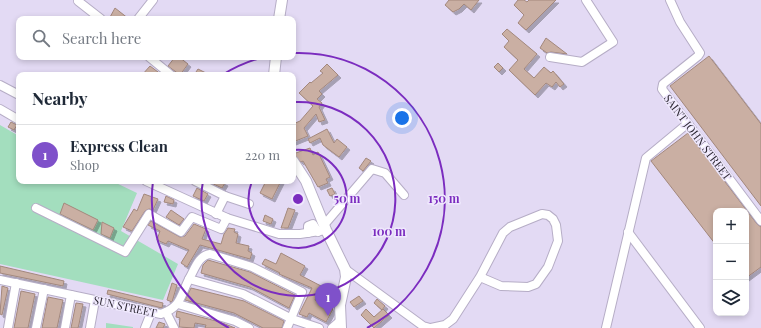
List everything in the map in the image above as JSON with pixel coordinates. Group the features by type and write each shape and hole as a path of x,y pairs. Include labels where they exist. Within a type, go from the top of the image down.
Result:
{"main road":[{"path":"279,16 282,0"},
{"path":"274,72 276,60"},
{"path":"296,166 306,181 323,229 345,269 346,277 340,305 341,325"}],"street":[{"path":"140,16 153,0"},
{"path":"550,57 582,62 613,42 586,0"},
{"name":"SAINT JOHN STREET","path":"670,0 680,22 700,53 662,84 661,87 761,221"},
{"path":"78,1 97,16"},
{"path":"153,60 167,72"},
{"path":"0,86 16,94"},
{"path":"0,109 16,118"},
{"path":"606,328 646,158 688,124"},
{"path":"152,184 216,214 279,234 308,233 323,229 372,169 385,173 404,195"},
{"path":"201,184 225,196 249,204"},
{"path":"216,214 225,196"},
{"path":"36,208 124,252 149,214 181,232 192,218 221,229 227,218"},
{"path":"345,269 423,326 431,328 445,325 453,319 480,277 503,233 510,227 542,214 548,215 553,219 556,225 558,241 548,267 536,284 528,287 501,286 480,277"},
{"path":"628,232 700,328"},
{"path":"249,328 235,321 178,304 189,279 200,259 204,255 210,254 252,267 302,292 287,328"},
{"path":"189,279 243,294 292,319 319,328"},
{"name":"SUN STREET","path":"0,280 151,313 161,314 178,304"},
{"path":"8,328 16,283"},
{"path":"36,328 44,289"},
{"path":"65,328 71,295"},
{"path":"90,328 95,300"},
{"path":"166,312 174,328"},
{"path":"145,328 151,313"},
{"path":"332,328 341,325"}],"green space":[{"path":"0,125 16,134 16,184 118,184 137,193 121,231 178,264 163,300 0,264"},
{"path":"106,323 133,327 133,328 106,328"}],"building":[{"path":"449,0 479,0 471,10 464,4 453,12 445,5"},
{"path":"518,0 524,0 527,2 529,0 556,0 526,30 518,23 524,15 514,5"},
{"path":"115,8 125,16 111,16"},
{"path":"507,29 537,54 524,69 534,78 544,67 551,73 553,71 564,84 560,87 556,82 552,87 546,83 535,95 509,70 518,60 504,47 509,41 502,34"},
{"path":"546,38 567,54 547,53 540,48"},
{"path":"709,56 761,124 761,206 670,86"},
{"path":"173,60 183,60 188,64 182,72 176,72 168,66"},
{"path":"498,63 503,68 499,72 494,67"},
{"path":"327,64 338,75 319,91 322,94 317,99 322,103 319,107 325,120 319,122 316,114 304,128 308,136 296,141 296,123 300,121 313,106 299,93 310,82 311,83 323,73 320,71"},
{"path":"150,66 158,72 145,72"},
{"path":"198,69 204,72 196,72"},
{"path":"11,122 16,124 14,130 8,127"},
{"path":"327,129 334,143 337,139 347,147 339,157 323,145 320,138 310,143 308,139"},
{"path":"688,133 745,208 713,208 713,241 651,161"},
{"path":"310,148 313,155 318,152 330,177 326,179 328,183 318,187 303,161 301,162 296,157 296,153"},
{"path":"366,158 371,161 363,171 359,168"},
{"path":"213,184 224,184 222,188"},
{"path":"264,184 280,184 272,199 260,193"},
{"path":"197,188 208,194 204,201 193,196"},
{"path":"332,188 335,194 330,196 327,190"},
{"path":"144,194 158,199 153,210 149,209 145,211 132,231 123,227 134,209 137,211"},
{"path":"166,196 174,200 173,204 164,202"},
{"path":"64,203 98,220 93,230 60,214"},
{"path":"288,208 295,210 288,228 281,228"},
{"path":"171,210 184,219 179,225 166,217"},
{"path":"749,213 761,227 761,267 749,276"},
{"path":"265,215 273,219 271,224 263,221"},
{"path":"151,221 180,237 185,236 194,224 206,229 202,239 221,244 224,234 228,228 235,229 234,232 238,234 236,243 249,246 248,251 252,253 250,259 200,245 187,267 181,263 189,250 168,241 166,244 157,240 160,231 148,225"},
{"path":"102,222 114,228 110,238 101,234"},
{"path":"281,253 305,266 300,275 321,286 315,300 333,309 326,322 309,313 307,317 299,314 312,288 279,274 280,273 262,264 265,259 276,264"},
{"path":"208,260 250,272 295,295 289,308 250,287 201,273 203,265"},
{"path":"0,266 64,281 63,286 0,273"},
{"path":"172,283 177,285 172,302 167,300"},
{"path":"2,286 8,288 2,315 0,314"},
{"path":"191,288 244,301 284,321 282,328 263,328 234,313 185,300"},
{"path":"108,290 163,303 162,308 107,294"},
{"path":"21,291 35,294 28,328 14,328"},
{"path":"359,296 363,301 354,307 350,302"},
{"path":"48,297 63,300 57,328 42,328"},
{"path":"377,299 385,306 382,310 374,303"},
{"path":"76,303 83,304 78,328 71,328"},
{"path":"366,309 374,317 383,309 389,315 374,328 361,315"},
{"path":"177,311 220,322 235,328 205,328 206,325 195,323 194,328 179,327 180,318 176,317"},
{"path":"159,322 165,324 163,328 156,328"}],"place":[{"name":"Express Clean","path":"328,316"}]}
